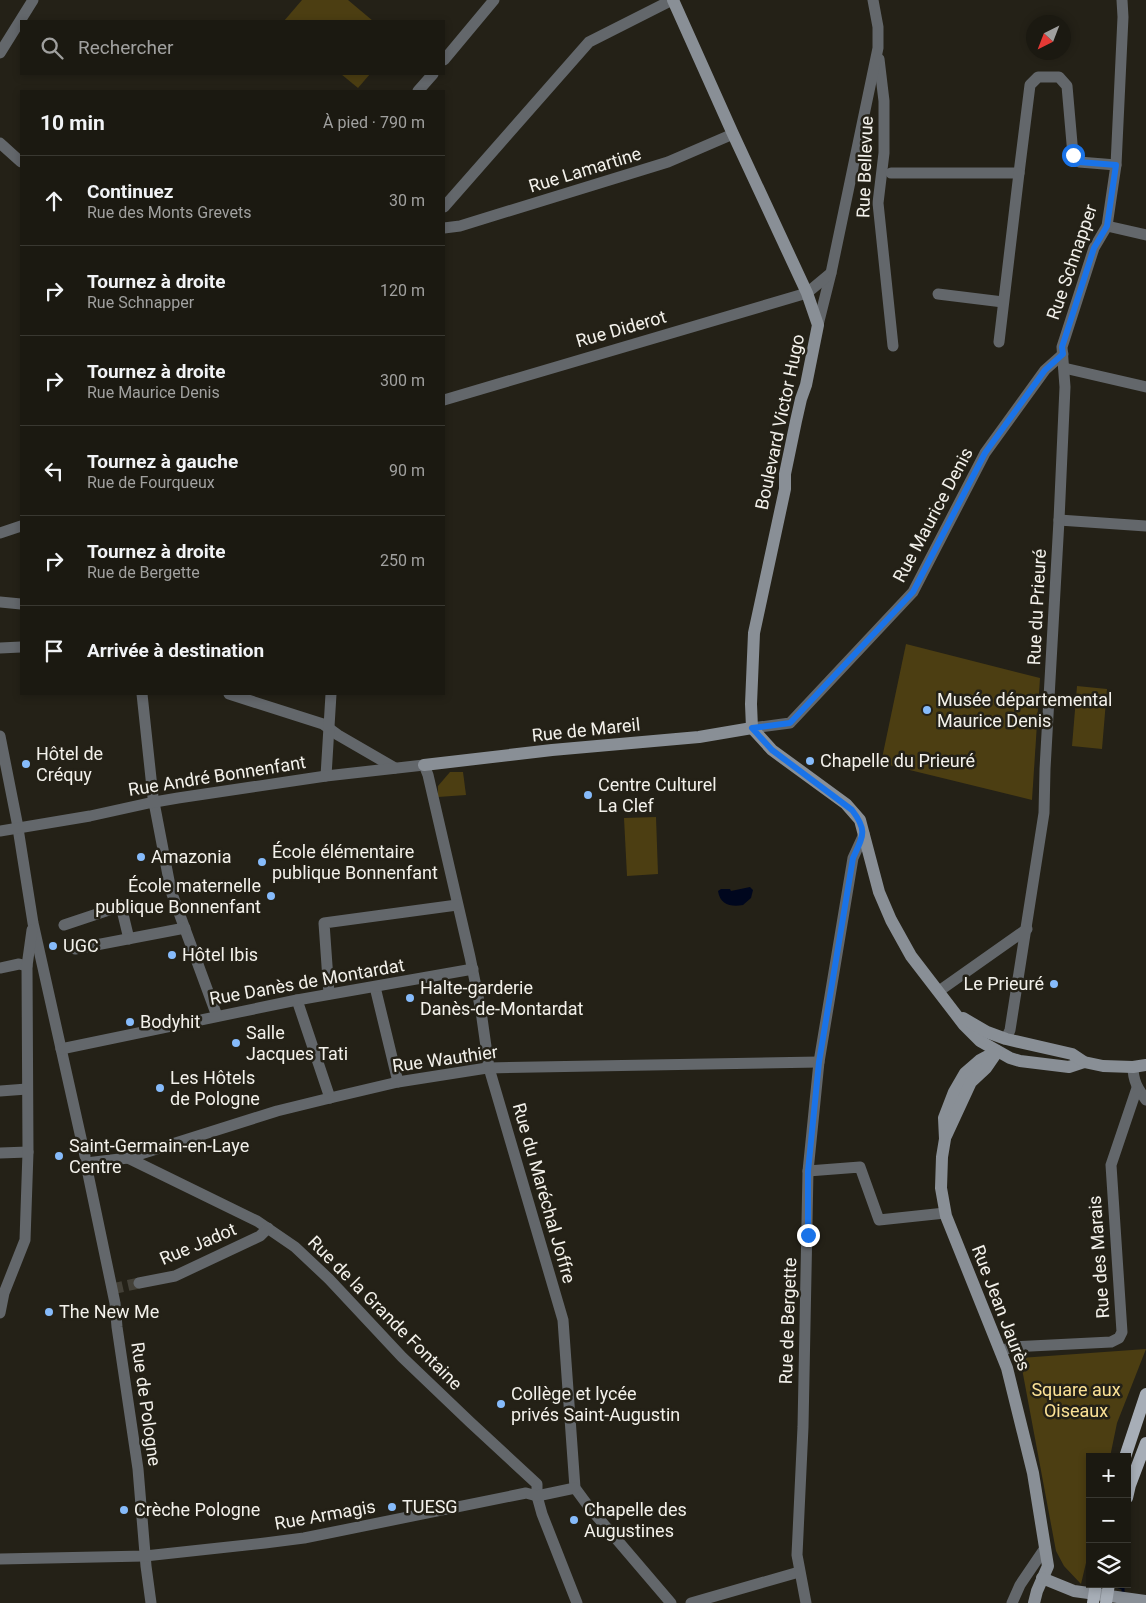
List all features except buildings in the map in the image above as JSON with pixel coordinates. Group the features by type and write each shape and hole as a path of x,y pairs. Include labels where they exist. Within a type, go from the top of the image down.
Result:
{"main road":[{"path":"1126,1453 1146,1394"},
{"path":"1131,1482 1146,1443"},
{"path":"1093,1603 1095,1588"},
{"path":"1106,1603 1108,1588"}],"street":[{"path":"21,20 33,0"},
{"path":"445,59 494,0"},
{"path":"445,206 589,42 673,0"},
{"name":"Boulevard Victor Hugo","path":"673,0 807,292 818,325 806,384 800,399 785,474 785,489 754,633 751,704 752,728"},
{"path":"818,325 831,273 878,48 878,27 872,0"},
{"name":"Rue Schnapper","path":"1063,354 1062,347 1094,248 1107,226 1116,165 1123,17 1122,0"},
{"path":"0,53 20,21"},
{"name":"Rue Bellevue","path":"878,48 884,110 883,165 878,202 893,346"},
{"path":"419,90 432,75"},
{"path":"999,342 1030,85 1038,77 1059,77 1067,86 1073,155 1079,162 1116,165"},
{"name":"Rue Lamartine","path":"445,228 460,226 668,162 733,134"},
{"path":"0,143 20,161"},
{"path":"891,173 1019,173"},
{"path":"1107,226 1146,235"},
{"path":"807,292 831,273"},
{"name":"Rue Diderot","path":"445,400 807,292"},
{"path":"938,294 1003,302"},
{"name":"Rue du Prieuré","path":"1006,1039 1010,1030 1027,929 1044,813 1059,520 1064,387 1063,354"},
{"name":"Rue Maurice Denis","path":"752,728 790,723 913,592 985,453 1045,370 1063,354"},
{"path":"1064,368 1146,387"},
{"path":"1059,520 1146,526"},
{"path":"0,533 20,526"},
{"path":"0,602 20,604"},
{"path":"0,648 20,647"},
{"path":"142,695 155,801 171,891 217,1016"},
{"path":"232,695 323,724 338,735 395,768"},
{"path":"326,776 332,695"},
{"path":"752,728 772,750 852,810 860,820 879,892 891,920 911,956 964,1025 980,1041 1010,1058 1069,1068 1084,1062"},
{"name":"Rue de Mareil","path":"424,765 552,750 699,737 752,728"},
{"path":"0,736 18,828 33,923 27,966 28,1152 25,1240 4,1293 0,1312"},
{"name":"Rue André Bonnenfant","path":"0,831 90,816 155,801 326,776 424,765"},
{"name":"Rue du Maréchal Joffre","path":"424,765 428,775 472,969 481,1011 489,1068 563,1320 575,1488"},
{"name":"Rue de Bergette","path":"806,1603 797,1556 804,1398 808,1171 819,1062 853,858 864,834"},
{"path":"329,994 324,923 457,905"},
{"path":"64,925 121,906 129,939"},
{"name":"Rue de Pologne","path":"33,923 61,1049 80,1114 86,1163 115,1303 134,1439 151,1603"},
{"path":"75,949 185,928"},
{"path":"939,991 1027,929"},
{"path":"0,968 19,964 27,966"},
{"name":"Rue Danès de Montardat","path":"61,1049 296,1000 472,969"},
{"path":"375,987 398,1082"},
{"path":"296,1000 330,1098"},
{"path":"955,1013 987,1032 1006,1039 1072,1054 1084,1062 1103,1066 1140,1066"},
{"name":"Rue Jean Jaurès","path":"1006,1039 986,1068 971,1082 945,1139 940,1188 946,1213 981,1305 1001,1350 1012,1386 1033,1473 1048,1566 1034,1603"},
{"name":"Rue Wauthier","path":"86,1163 128,1158 277,1112 330,1098 398,1082 489,1068 819,1062"},
{"path":"1140,1066 1133,1074 1137,1088 1146,1100"},
{"name":"Rue des Marais","path":"1001,1350 1012,1347 1111,1342 1118,1338 1122,1332 1111,1165 1137,1088"},
{"path":"0,1090 27,1089"},
{"path":"0,1153 28,1152"},
{"name":"Rue de la Grande Fontaine","path":"128,1158 257,1221 309,1259 393,1347 537,1484 542,1514 577,1603"},
{"path":"808,1171 860,1167 879,1220 946,1213"},
{"name":"Rue Jadot","path":"139,1283 174,1276 260,1236 268,1228"},
{"path":"575,1488 671,1603"},
{"name":"Rue Armagis","path":"0,1559 146,1556 304,1538 526,1493 538,1496 575,1488"},
{"path":"1012,1603 1020,1585 1045,1548"},
{"path":"691,1603 799,1572"},
{"path":"1042,1578 1074,1591 1146,1601"}],"green space":[{"path":"302,0 348,0 372,20 285,20"},
{"path":"342,75 369,75 358,88"},
{"name":"Musée départemental Maurice Denis","path":"906,644 1040,678 1032,800 881,763"},
{"path":"1077,686 1107,689 1102,749 1072,746"},
{"path":"450,772 463,772 466,795 438,797 438,786"},
{"path":"656,817 658,874 627,876 624,818"},
{"name":"Square aux Oiseaux","path":"1146,1349 1117,1423 1111,1453 1086,1453 1086,1563 1081,1584 1064,1566 1056,1551 1020,1358"}],"water":[{"path":"750,887 753,890 751,898 743,905 734,906 727,904 719,896 718,891 721,889 730,889 731,891"}],"tunnel":[{"path":"112,1289 139,1283"}],"place":[{"name":"Musée départemental Maurice Denis","path":"927,710"},
{"name":"Chapelle du Prieuré","path":"810,761"},
{"name":"Hôtel de Créquy","path":"26,764"},
{"name":"Centre Culturel La Clef","path":"588,795"},
{"name":"Amazonia","path":"141,857"},
{"name":"École élémentaire publique Bonnenfant","path":"262,862"},
{"name":"École maternelle publique Bonnenfant","path":"271,896"},
{"name":"UGC","path":"53,946"},
{"name":"Hôtel Ibis","path":"172,955"},
{"name":"Le Prieuré","path":"1054,984"},
{"name":"Halte-garderie Danès-de-Montardat","path":"410,998"},
{"name":"Bodyhit","path":"130,1022"},
{"name":"Salle Jacques Tati","path":"236,1043"},
{"name":"Les Hôtels de Pologne","path":"160,1088"},
{"name":"Saint-Germain-en-Laye Centre","path":"59,1156"},
{"name":"The New Me","path":"49,1312"},
{"name":"Collège et lycée privés Saint-Augustin","path":"501,1404"},
{"name":"TUESG","path":"392,1507"},
{"name":"Crèche Pologne","path":"124,1510"},
{"name":"Chapelle des Augustines","path":"574,1520"}],"route":[{"path":"808,1235 808,1171 819,1062 853,858 864,834 860,820 846,804 772,750 752,728 790,723 913,592 985,453 1045,370 1063,354 1062,347 1094,248 1107,226 1116,165 1079,162 1073,155"}]}
